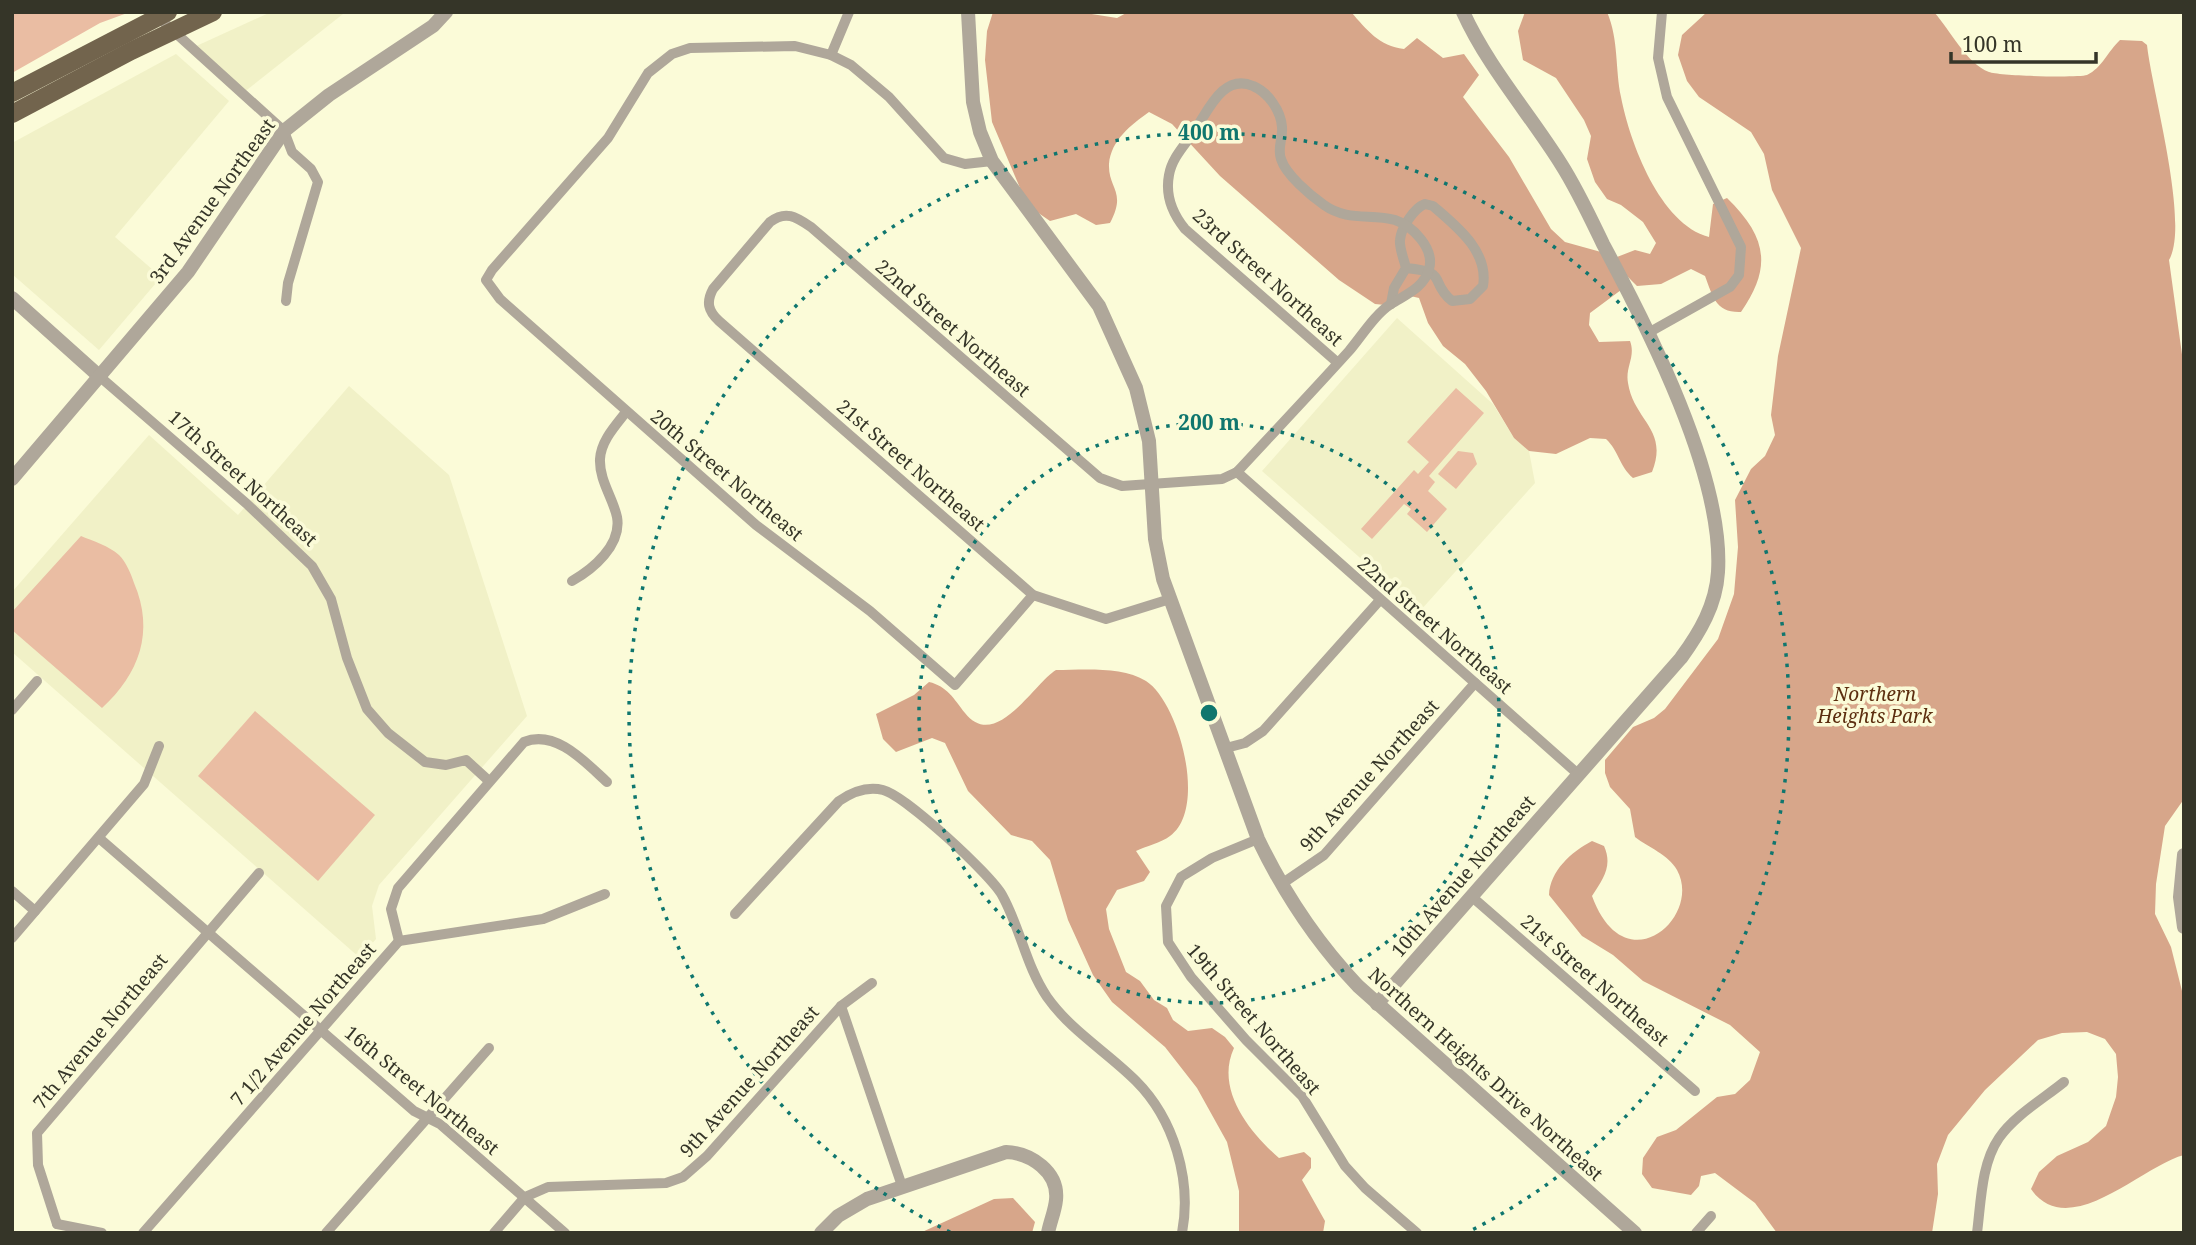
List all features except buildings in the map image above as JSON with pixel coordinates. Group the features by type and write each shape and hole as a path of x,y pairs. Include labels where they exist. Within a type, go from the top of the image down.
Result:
{"main road":[{"path":"12,93 166,20 213,12"},
{"path":"12,114 166,20"}],"street":[{"name":"3rd Avenue Northeast","path":"12,479 204,250 284,131 329,94 433,26 446,12"},
{"path":"849,12 831,55 869,78 944,158 965,164 992,161"},
{"name":"Northern Heights Drive Northeast","path":"968,12 973,102 980,132 992,161 1085,286 1111,330 1144,414 1153,485 1157,555 1170,599 1258,839 1283,883 1331,955 1377,1004 1635,1233"},
{"name":"10th Avenue Northeast","path":"1377,1004 1681,658 1704,623 1716,590 1716,534 1702,473 1673,389 1648,333 1563,166 1496,70 1463,12"},
{"path":"1648,333 1730,287 1739,275 1742,260 1735,233 1664,86 1658,58 1662,12"},
{"path":"166,20 284,131 292,152 316,176 318,188 298,248 286,301"},
{"name":"20th Street Northeast","path":"831,55 795,46 723,45 690,48 666,58 640,83 608,138 492,270 486,281 500,299 756,525 870,611 955,685 1033,595"},
{"name":"23rd Street Northeast","path":"1338,363 1176,217 1170,203 1169,174 1188,140 1223,90 1234,85 1254,86 1275,106 1280,115 1282,127 1279,148 1283,166 1324,205 1344,214 1397,220 1406,226"},
{"path":"1391,304 1394,288 1406,268 1400,241 1418,207 1433,206 1455,226 1479,257 1483,269 1483,286 1470,299 1452,301 1446,296 1437,276 1429,270 1406,268"},
{"name":"22nd Street Northeast","path":"741,255 779,216 798,218 1085,467 1110,483 1122,486 1153,485"},
{"path":"1153,485 1223,478 1237,472 1391,304 1405,298 1429,270 1430,257 1425,246 1406,226"},
{"name":"21st Street Northeast","path":"741,255 708,298 712,315 1033,595 1106,619 1170,599"},
{"name":"17th Street Northeast","path":"12,298 257,513 312,566 331,599 346,658 363,699 388,733 425,762 446,765 466,760 489,781"},
{"path":"572,581 590,571 614,541 617,518 600,461 610,432 626,412"},
{"name":"22nd Street Northeast","path":"1237,472 1578,774"},
{"path":"1226,748 1245,743 1263,731 1380,600"},
{"path":"12,710 37,681"},
{"name":"9th Avenue Northeast","path":"1283,883 1324,855 1475,683"},
{"name":"7 1/2 Avenue Northeast","path":"143,1233 399,941 391,919 394,894 524,742 540,739 571,751 607,782"},
{"path":"12,938 149,777 159,746"},
{"path":"735,914 839,801 850,793 876,789 900,798 995,885 1047,997 1076,1031 1137,1082 1158,1110 1178,1154 1182,1174 1185,1210 1182,1233"},
{"name":"16th Street Northeast","path":"99,838 414,1111 440,1124 565,1233"},
{"name":"19th Street Northeast","path":"1258,839 1212,858 1181,877 1171,890 1166,906 1168,942 1200,988 1302,1096 1345,1166 1365,1188 1417,1233"},
{"path":"2184,855 2180,897 2184,927"},
{"name":"7th Avenue Northeast","path":"54,1228 38,1166 37,1133 259,873"},
{"path":"12,891 35,911"},
{"path":"399,941 543,919 605,894"},
{"name":"21st Street Northeast","path":"1471,896 1695,1091"},
{"name":"9th Avenue Northeast","path":"525,1197 548,1187 666,1183 683,1177 707,1156 841,1006 872,983"},
{"path":"841,1006 902,1186"},
{"path":"326,1233 489,1048"},
{"path":"1977,1233 1987,1167 1997,1141 2014,1122 2064,1082"},
{"path":"821,1233 852,1205 1006,1152 1025,1155 1046,1170 1054,1184 1056,1202 1048,1233"},
{"path":"494,1233 525,1197"},
{"path":"1696,1233 1710,1216"},
{"path":"54,1228 102,1233"}],"shaded area":[{"path":"12,12 130,12 100,23 12,73"},
{"path":"271,12 343,14 243,93 192,48"},
{"path":"176,54 229,101 115,237 161,277 99,350 12,274 12,143"},
{"path":"1397,318 1493,404 1514,438 1529,451 1535,483 1420,611 1262,471"},
{"path":"349,386 449,475 527,716 379,885 372,906 376,939 360,958 12,652 12,592 149,435 238,515"},
{"path":"1456,388 1484,413 1429,476 1435,482 1428,491 1447,509 1427,532 1407,514 1411,509 1404,504 1372,539 1361,529 1414,470 1418,474 1429,462 1407,442"},
{"path":"1458,451 1473,453 1477,464 1456,489 1438,474"},
{"path":"81,536 106,546 122,558 133,580 143,618 140,651 134,666 126,681 102,708 12,630 12,612"},
{"path":"255,711 375,815 318,881 198,776"}],"green space":[{"path":"993,12 1079,12 1117,18 1128,12 1351,12 1374,36 1395,47 1404,49 1417,38 1443,58 1464,54 1479,75 1463,97 1509,157 1551,229 1565,242 1601,252 1621,290 1590,313 1589,325 1599,342 1630,341 1632,352 1628,383 1631,396 1649,426 1656,445 1652,472 1633,478 1606,439 1590,438 1556,454 1529,451 1514,438 1486,391 1465,364 1443,346 1428,323 1419,298 1406,295 1395,306 1375,304 1339,280 1220,176 1172,124 1149,112 1123,134 1111,155 1109,172 1116,191 1117,204 1110,223 1096,225 1076,214 1050,221 1034,210 1023,195 992,122 985,60 987,31"},
{"path":"1525,12 1607,12 1615,44 1625,116 1640,158 1662,199 1676,216 1692,229 1709,237 1713,204 1727,198 1750,225 1757,239 1761,252 1758,280 1741,312 1721,307 1713,297 1705,276 1691,269 1661,284 1637,286 1624,273 1617,257 1635,250 1650,254 1656,243 1643,222 1621,205 1607,199 1595,182 1587,159 1591,136 1584,120 1556,78 1523,60 1518,31"},
{"name":"Northern Heights Park","path":"1707,12 1934,12 1973,62 1989,72 2007,75 2087,75 2097,68 2120,40 2142,41 2147,45 2173,188 2174,242 2169,260 2184,369 2184,799 2165,826 2156,884 2155,914 2171,947 2184,999 2184,1155 2085,1205 2065,1208 2047,1203 2031,1189 2039,1172 2057,1156 2088,1142 2106,1126 2116,1097 2116,1054 2105,1039 2087,1032 2062,1033 2038,1040 1985,1090 1948,1135 1937,1164 1938,1194 1932,1233 1777,1233 1755,1203 1715,1173 1701,1176 1699,1186 1691,1195 1652,1188 1642,1174 1643,1158 1657,1137 1676,1130 1717,1097 1735,1094 1750,1080 1760,1052 1730,1025 1643,981 1613,955 1582,936 1549,895 1553,878 1563,863 1592,841 1604,846 1607,866 1592,896 1606,923 1623,937 1640,940 1657,934 1670,923 1679,907 1682,888 1677,870 1663,855 1635,837 1630,809 1610,787 1605,773 1605,760 1633,727 1654,718 1665,709 1718,639 1734,594 1738,547 1735,500 1751,469 1765,456 1775,435 1771,415 1778,356 1801,248 1772,190 1764,154 1751,132 1699,97 1687,81 1678,55 1682,35"},
{"path":"1056,670 1102,670 1136,676 1146,681 1158,693 1169,710 1185,756 1187,803 1181,822 1170,836 1136,851 1150,872 1144,881 1117,890 1106,909 1109,929 1126,972 1140,981 1154,1000 1167,1008 1173,1020 1188,1031 1212,1028 1234,1048 1229,1063 1229,1079 1238,1109 1257,1136 1279,1158 1304,1152 1311,1158 1311,1168 1302,1180 1325,1221 1323,1233 1239,1233 1239,1191 1227,1142 1197,1088 1165,1047 1112,1002 1093,975 1068,920 1050,860 1032,841 1011,835 968,791 945,743 932,738 896,752 883,739 876,714 914,695 929,682 945,690 977,723 989,725 1014,711"},
{"path":"1013,1198 1035,1222 1032,1233 920,1233 994,1199"}]}
